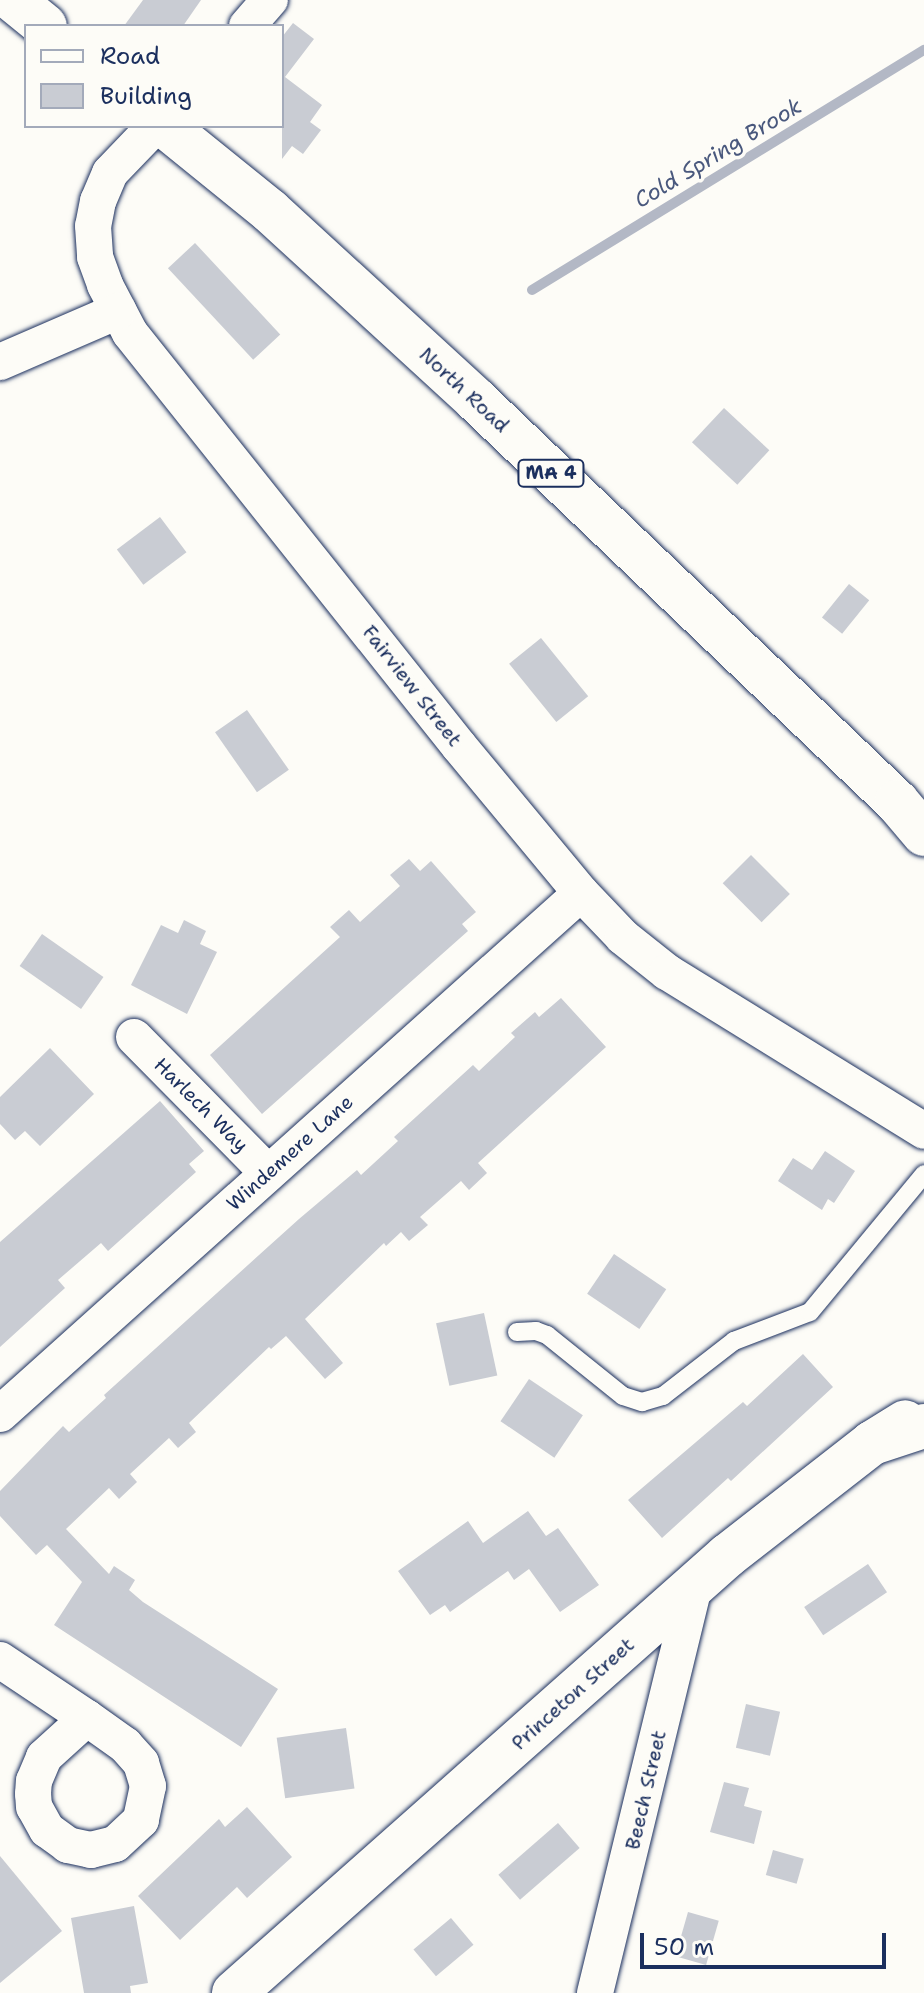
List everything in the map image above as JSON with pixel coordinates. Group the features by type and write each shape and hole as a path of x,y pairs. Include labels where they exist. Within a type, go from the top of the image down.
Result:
{"main road":[{"path":"13,0 43,24"},
{"name":"North Road","path":"167,128 270,211 476,400 897,802 924,834"},
{"name":"Princeton Street","path":"234,1993 694,1586 872,1443 924,1411"},
{"path":"872,1443 924,1426"}],"street":[{"path":"249,24 270,0"},
{"name":"Fairview Street","path":"153,128 110,173 96,213 95,257 130,333 581,893 623,937 667,972 924,1131"},
{"path":"0,362 118,311"},
{"name":"Windemere Lane","path":"0,1414 581,893"},
{"name":"Harlech Way","path":"134,1037 268,1173"},
{"name":"Beech Street","path":"595,1993 694,1586"},
{"path":"0,1660 87,1718"}],"lane":[{"path":"517,1332 536,1331 547,1335 623,1396 642,1402 663,1396 734,1341 810,1312 924,1174"}],"building":[{"path":"143,0 201,0 184,24 125,24"},
{"path":"293,23 314,39 285,77 322,105 310,122 321,130 303,154 292,146 282,159 284,128 284,34"},
{"path":"195,243 280,334 253,360 168,268"},
{"path":"724,408 769,450 737,485 692,442"},
{"path":"160,517 186,552 143,585 117,549"},
{"path":"849,584 869,600 842,634 822,617"},
{"path":"541,638 588,696 556,722 509,664"},
{"path":"247,710 289,770 257,792 215,732"},
{"path":"751,855 790,894 762,922 723,883"},
{"path":"409,859 420,871 431,861 476,912 462,924 468,931 262,1114 210,1055 340,937 330,927 349,910 360,922 400,886 390,875"},
{"path":"184,920 206,931 200,944 217,952 187,1014 131,985 161,925 178,933"},
{"path":"42,934 103,977 81,1009 20,966"},
{"path":"561,998 606,1047 478,1163 487,1173 469,1190 461,1181 420,1217 428,1225 409,1241 401,1232 386,1246 384,1243 305,1319 343,1363 325,1379 286,1336 271,1349 269,1347 189,1423 196,1432 178,1448 169,1438 130,1474 137,1482 119,1499 109,1488 66,1529 109,1574 114,1566 135,1580 129,1590 143,1602 278,1689 241,1747 54,1625 82,1582 47,1545 36,1555 0,1516 0,1491 63,1426 69,1432 106,1398 104,1395 299,1219 357,1170 361,1175 398,1141 394,1137 473,1065 479,1071 515,1037 511,1033 535,1012 539,1017"},
{"path":"50,1048 94,1094 40,1146 25,1131 15,1140 0,1124 0,1097"},
{"path":"160,1101 204,1151 189,1164 196,1172 108,1251 101,1243 58,1280 65,1288 0,1347 0,1242"},
{"path":"825,1151 855,1171 834,1203 828,1199 822,1210 778,1181 793,1158 812,1170"},
{"path":"614,1254 666,1289 639,1329 587,1294"},
{"path":"484,1313 497,1376 449,1386 436,1323"},
{"path":"803,1354 833,1387 731,1481 728,1478 662,1538 628,1500 743,1402 747,1406"},
{"path":"529,1379 583,1415 554,1458 500,1421"},
{"path":"528,1511 546,1536 558,1528 599,1585 560,1612 529,1569 514,1580 508,1571 450,1612 445,1605 430,1615 398,1571 468,1521 483,1543"},
{"path":"868,1564 887,1592 823,1635 804,1607"},
{"path":"746,1704 780,1712 770,1756 736,1748"},
{"path":"346,1728 354,1788 285,1798 277,1738"},
{"path":"724,1782 749,1788 744,1806 762,1811 754,1844 710,1832"},
{"path":"247,1807 292,1857 247,1898 237,1887 180,1940 138,1896 219,1819 225,1827"},
{"path":"558,1823 580,1848 520,1900 498,1875"},
{"path":"773,1850 804,1859 797,1884 766,1875"},
{"path":"0,1856 62,1931 0,1983"},
{"path":"134,1906 148,1983 130,1986 131,1993 84,1993 71,1918"},
{"path":"688,1912 719,1921 706,1965 675,1956"},
{"path":"451,1918 473,1945 436,1976 413,1949"}],"waterway":[{"name":"Cold Spring Brook","path":"532,290 924,50"}]}
